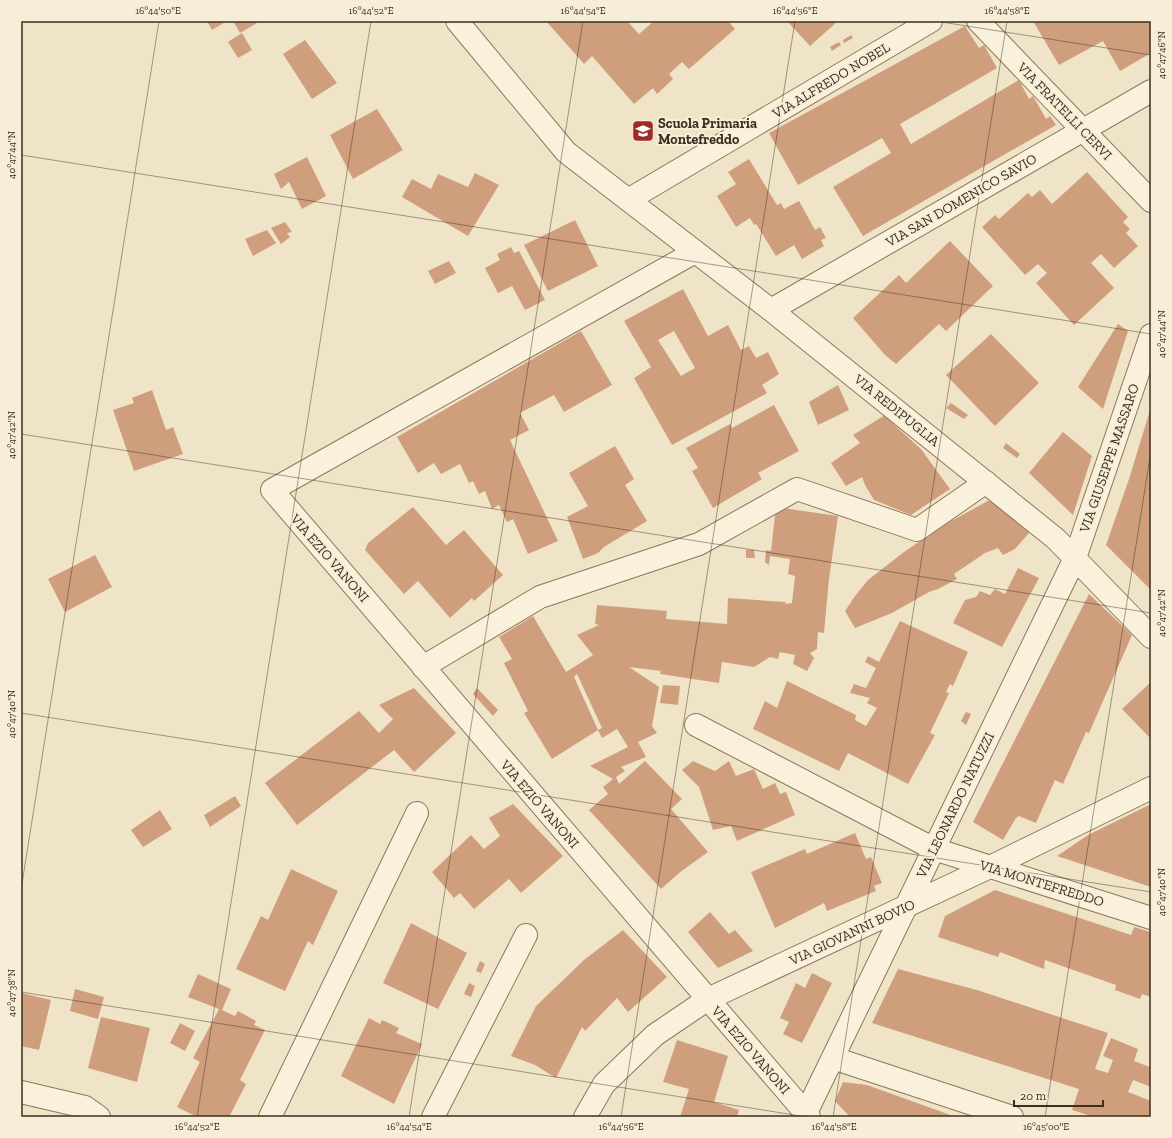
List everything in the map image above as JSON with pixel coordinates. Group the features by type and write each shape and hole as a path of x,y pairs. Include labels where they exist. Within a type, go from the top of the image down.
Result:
{"street":[{"name":"VIA REDIPUGLIA","path":"457,21 566,152 771,310 1056,538 1151,637"},
{"name":"VIA ALFREDO NOBEL","path":"628,200 931,21"},
{"name":"VIA FRATELLI CERVI","path":"978,21 1151,201"},
{"name":"VIA SAN DOMENICO SAVIO","path":"771,310 1151,91"},
{"name":"VIA EZIO VANONI","path":"695,252 272,490 708,999 806,1116"},
{"name":"VIA GIUSEPPE MASSARO","path":"1074,558 1151,335"},
{"path":"423,667 540,597 699,544 797,490 917,530 986,482"},
{"name":"VIA LEONARDO NATUZZI","path":"806,1116 1074,558"},
{"name":"VIA MONTEFREDDO","path":"696,725 934,849 1151,918"},
{"name":"VIA GIOVANNI BOVIO","path":"585,1117 604,1084 649,1040 708,999 990,867 1151,788"},
{"path":"270,1117 417,814"},
{"path":"433,1117 526,935"},
{"path":"833,1058 1012,1117"},
{"path":"21,1092 85,1108 99,1117"}],"building":[{"path":"207,21 227,21 212,30"},
{"path":"233,21 260,21 240,33"},
{"path":"546,21 627,21 639,34 654,21 728,21 735,29 689,69 682,62 669,74 673,79 657,94 653,88 634,104 592,56 584,64"},
{"path":"787,21 838,21 810,46"},
{"path":"1033,21 1151,21 1151,53 1120,71 1103,41 1059,65"},
{"path":"965,26 979,48 984,45 997,68 900,124 911,144 1019,80 1029,99 1033,96 1046,119 1050,116 1056,125 863,236 833,187 891,153 882,138 798,185 769,133"},
{"path":"242,33 252,50 238,58 228,42"},
{"path":"851,35 853,38 844,43 843,40"},
{"path":"305,40 337,83 312,99 283,54"},
{"path":"839,42 841,45 832,51 830,47"},
{"path":"377,109 403,150 353,179 330,135"},
{"path":"307,157 326,196 302,209 289,182 281,189 274,174"},
{"path":"749,159 777,205 781,203 784,209 799,201 815,230 820,227 826,238 821,240 824,246 802,259 794,245 776,256 756,224 754,225 750,218 736,227 717,196 736,184 728,172"},
{"path":"1087,172 1128,217 1123,222 1130,229 1126,233 1138,246 1114,268 1101,254 1091,263 1114,288 1074,325 1036,283 1047,273 1038,264 1025,275 982,227 995,215 999,219 1028,193 1032,197 1040,190 1052,204"},
{"path":"475,173 499,185 468,236 402,197 412,179 431,189 438,174 468,187"},
{"path":"575,220 598,266 548,291 524,245"},
{"path":"285,222 292,232 287,233 290,237 281,244 271,228"},
{"path":"267,230 276,243 253,256 245,239"},
{"path":"950,241 993,286 946,331 939,324 896,364 885,355 853,318 899,275 906,283"},
{"path":"511,247 514,253 519,251 545,300 525,310 512,286 498,293 485,268 500,260 497,254"},
{"path":"449,261 456,273 435,284 428,271"},
{"path":"683,289 708,336 728,325 741,350 749,346 756,358 768,352 779,374 762,385 767,393 672,445 634,378 651,367 624,321","holes":["674,331 695,368 681,376 658,340"]},
{"path":"1118,324 1128,331 1103,409 1078,387"},
{"path":"581,331 612,385 564,412 554,395 520,413 529,430 510,440 558,541 528,554 513,519 507,522 499,505 492,509 485,491 479,494 473,481 469,483 460,464 441,474 434,463 418,473 397,437"},
{"path":"991,334 1039,383 995,426 946,375"},
{"path":"838,385 849,410 818,425 809,402"},
{"path":"152,390 166,430 173,427 183,454 134,471 113,410 134,403 132,398"},
{"path":"951,403 968,415 964,419 946,408"},
{"path":"774,405 799,451 758,473 762,479 713,508 692,471 698,468 686,448 730,424 732,428"},
{"path":"1151,407 1151,590 1106,545 1129,479"},
{"path":"885,415 921,449 950,489 911,515 874,500 862,477 846,486 831,463 860,443 853,435"},
{"path":"1063,432 1092,456 1073,515 1029,473"},
{"path":"1006,443 1020,454 1017,458 1003,448"},
{"path":"615,446 634,479 625,485 647,521 604,547 598,553 583,559 567,517 588,506 569,473"},
{"path":"995,497 1030,532 1015,549 1003,555 998,548 985,553 954,574 957,579 929,592 892,613 855,628 845,611 868,580 904,552 944,525"},
{"path":"413,507 446,545 464,530 503,575 474,601 472,598 450,618 418,581 404,594 365,550 368,543"},
{"path":"776,507 838,516 829,579 824,633 818,632 817,649 810,653 814,658 807,671 793,664 795,655 780,652 778,659 770,657 754,667 722,662 719,683 660,674 661,671 629,667 659,687 652,726 657,733 638,742 646,757 621,767 625,771 616,777 619,784 645,761 682,799 671,809 708,852 679,873 661,889 589,810 608,794 603,787 613,779 590,766 628,747 617,729 602,738 598,730 552,759 524,713 528,711 504,663 512,659 499,637 533,616 566,672 593,655 577,635 599,625 595,624 597,605 667,611 666,619 727,624 728,598 785,602 786,604 792,603 795,576 788,574 790,559 770,556 769,565 765,562 766,550 771,551","holes":["577,674 602,728 598,730 574,677"]},
{"path":"746,550 754,550 755,558 746,558"},
{"path":"95,555 112,587 65,612 48,579"},
{"path":"1018,568 1039,578 1002,647 953,623 965,600 976,597 980,591 990,595 995,589 1005,594"},
{"path":"1089,594 1132,635 1089,733 1086,732 1063,784 1055,780 1036,823 1019,816 1016,818 1003,840 973,822"},
{"path":"900,621 968,652 953,686 950,684 946,692 949,693 930,733 935,735 908,784 848,753 839,771 753,729 765,701 777,708 787,681 856,715 855,720 866,726 877,708 867,703 870,698 850,693 854,684 866,688 876,668 865,662 868,656 879,662"},
{"path":"1151,682 1151,739 1122,709"},
{"path":"663,685 680,686 678,705 660,703"},
{"path":"414,688 456,733 414,772 394,750 297,825 265,783 359,711 379,733 393,719 379,705"},
{"path":"477,688 498,710 493,716 473,694"},
{"path":"966,712 971,714 966,725 961,721"},
{"path":"693,761 715,771 729,761 736,776 754,769 763,789 775,783 780,794 786,792 795,815 737,841 731,826 713,830 699,787 682,770"},
{"path":"235,796 241,806 210,827 204,815"},
{"path":"513,804 563,856 521,893 509,879 474,909 460,893 454,898 432,872 471,835 484,849 500,836 489,818"},
{"path":"1151,804 1151,887 1057,856 1088,835"},
{"path":"160,810 172,829 143,847 131,830"},
{"path":"855,833 866,859 871,857 882,883 874,886 876,891 827,911 824,903 775,928 751,872 805,849 807,854"},
{"path":"291,869 338,891 313,945 308,941 285,991 236,969 261,916 268,920"},
{"path":"995,890 1131,935 1134,927 1151,932 1151,997 1142,994 1140,999 1115,990 1116,985 1045,960 1044,969 1000,952 998,957 938,937 945,916"},
{"path":"710,912 729,934 735,930 753,951 718,968 688,932"},
{"path":"411,923 467,953 438,1009 383,983"},
{"path":"623,930 667,977 628,1012 617,998 585,1031 582,1027 556,1078 535,1065 511,1056 536,1006 584,960"},
{"path":"480,961 485,964 481,973 476,971"},
{"path":"898,969 977,990 1108,1033 1095,1069 1108,1073 1113,1060 1103,1056 1111,1038 1138,1049 1134,1061 1150,1067 1151,1063 1151,1087 1133,1080 1128,1092 1151,1101 1151,1117 1094,1117 1072,1110 1079,1089 872,1023"},
{"path":"812,973 832,983 802,1043 783,1034 789,1022 780,1018 796,983 805,988"},
{"path":"198,974 231,989 222,1010 235,1016 238,1011 256,1021 254,1025 265,1030 240,1080 246,1084 229,1117 197,1117 177,1107 200,1062 193,1058 219,1009 188,997"},
{"path":"469,983 475,986 471,997 464,994"},
{"path":"75,989 104,997 98,1019 70,1011"},
{"path":"21,993 51,1000 39,1050 21,1046"},
{"path":"101,1017 150,1028 137,1082 88,1068"},
{"path":"369,1018 380,1024 382,1020 399,1028 396,1033 422,1044 394,1104 341,1076"},
{"path":"180,1023 195,1031 185,1051 170,1043"},
{"path":"677,1040 728,1056 714,1102 739,1110 737,1117 680,1117 689,1089 663,1082"},
{"path":"843,1082 867,1085 956,1117 850,1117 835,1101"}],"place":[{"name":"Scuola Primaria Montefreddo","path":"643,131"}]}
